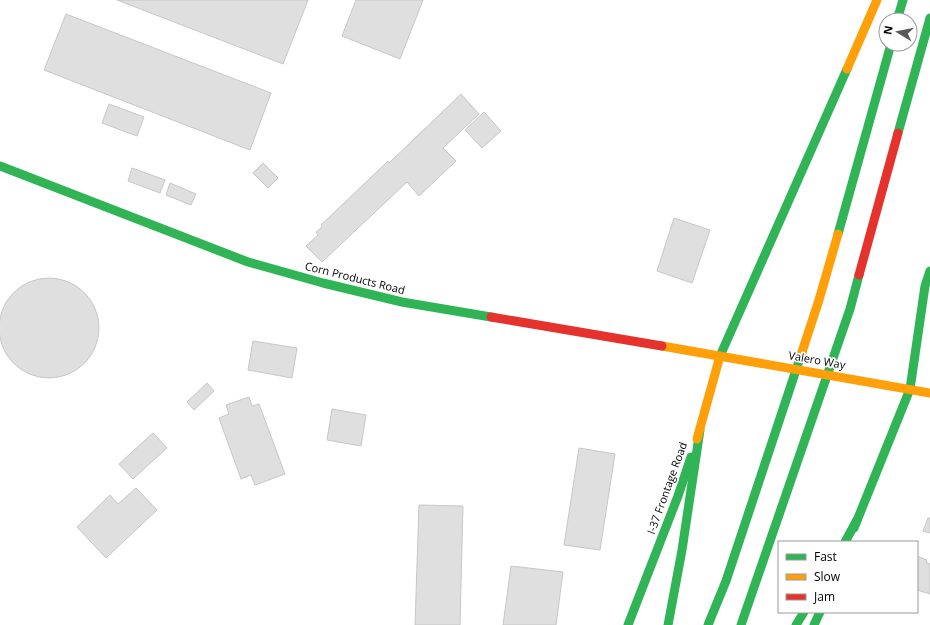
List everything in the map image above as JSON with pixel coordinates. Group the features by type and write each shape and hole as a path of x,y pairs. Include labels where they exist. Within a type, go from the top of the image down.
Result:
{"main road":[{"name":"I-37 Frontage Road","path":"628,625 678,496 700,430 720,356 821,131 877,0"},
{"path":"900,12 903,0"},
{"path":"741,625 850,309 930,18"},
{"path":"708,625 726,581 819,300 889,52"},
{"name":"Corn Products Road","path":"0,166 248,262 323,283 402,302 720,356"},
{"path":"848,541 910,389 925,286 930,271"},
{"name":"Valero Way","path":"720,356 910,389"},
{"path":"910,389 930,393"},
{"path":"668,625 682,550 700,430"},
{"path":"846,541 857,520"},
{"path":"796,625 803,613"},
{"path":"814,625 820,613"}],"building":[{"path":"117,0 308,0 283,64"},
{"path":"356,0 423,0 400,59 342,36"},
{"path":"66,14 271,93 250,150 44,70"},
{"path":"461,94 479,114 443,148 456,161 419,196 407,182 322,262 306,246 318,235 316,232 322,227 321,225"},
{"path":"109,104 144,117 137,136 102,123"},
{"path":"484,112 501,131 482,148 465,130"},
{"path":"263,163 278,178 268,188 253,173"},
{"path":"132,168 165,180 160,193 128,181"},
{"path":"170,183 196,194 191,205 166,195"},
{"path":"674,218 710,230 692,283 657,271"},
{"path":"49,278 68,282 84,293 95,309 99,328 95,347 84,363 68,374 49,378 30,374 14,363 3,347 -1,328 3,309 14,293 30,282"},
{"path":"253,341 297,348 292,378 248,370"},
{"path":"207,383 214,391 194,410 187,402"},
{"path":"249,397 252,406 259,404 285,474 255,485 251,475 241,479 219,418 229,414 226,405"},
{"path":"332,409 366,415 361,446 327,440"},
{"path":"153,433 167,448 133,479 119,464"},
{"path":"579,448 615,454 600,550 564,545"},
{"path":"136,488 157,510 106,558 77,527 110,495 118,504"},
{"path":"419,505 463,506 460,625 415,625"},
{"path":"928,518 930,518 930,533 923,531"},
{"path":"918,556 927,560 926,562 930,564 930,594 918,590"},
{"path":"511,566 563,572 556,625 503,625"}],"traffic: fast":[{"path":"899,12 903,0"},
{"path":"898,133 930,18"},
{"path":"838,234 889,52"},
{"path":"720,356 847,69"},
{"path":"0,166 248,262 323,283 402,302 491,317"},
{"path":"910,389 925,286 930,271"},
{"path":"741,625 850,309 859,275"},
{"path":"708,625 726,581 802,352"},
{"path":"854,528 910,389"},
{"path":"668,625 682,550 700,430"},
{"path":"628,625 678,496 691,457"},
{"path":"846,541 857,520"},
{"path":"796,625 803,613"},
{"path":"814,625 820,613"}],"traffic: slow":[{"path":"847,69 877,0"},
{"path":"802,352 838,234"},
{"path":"662,346 930,393"},
{"path":"697,439 720,356"}],"traffic: jam":[{"path":"859,275 898,133"},
{"path":"491,317 662,346"}]}
